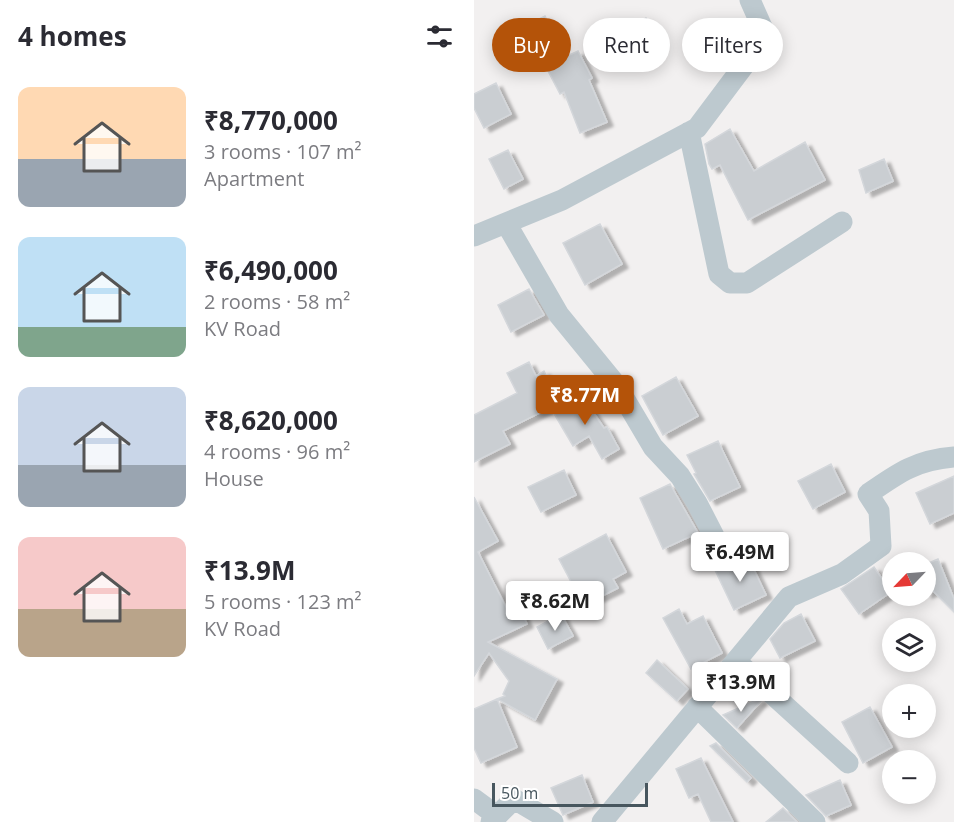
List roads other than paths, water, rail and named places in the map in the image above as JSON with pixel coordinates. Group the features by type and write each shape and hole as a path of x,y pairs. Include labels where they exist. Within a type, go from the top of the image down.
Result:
{"street":[{"path":"474,236 562,200 697,128 766,36 750,0"},
{"path":"689,132 719,274 730,283 747,283 842,222"},
{"path":"506,223 559,315 617,386 653,447 680,476 698,503 714,536"},
{"path":"602,822 789,597 842,574 881,546 879,511 868,494 912,464 931,458 954,457"},
{"path":"736,661 848,763"},
{"path":"697,707 815,822"},
{"path":"474,799 494,819 514,799 553,822"}]}
